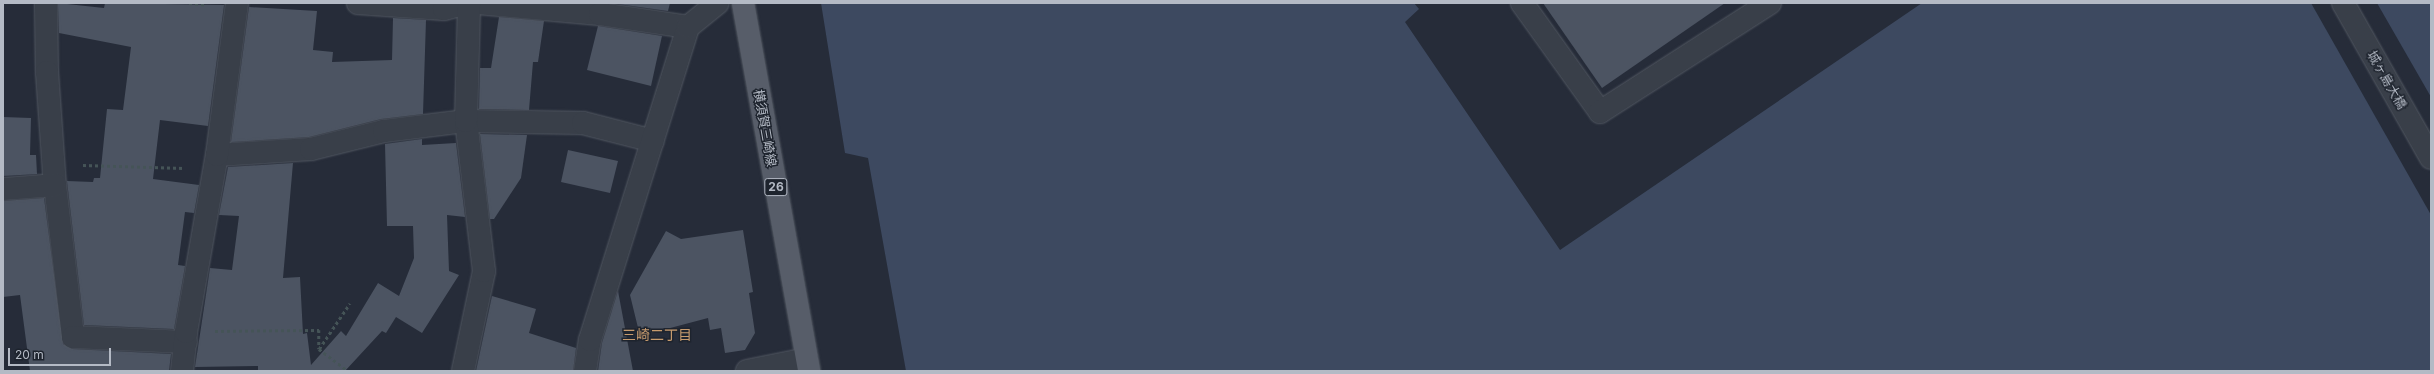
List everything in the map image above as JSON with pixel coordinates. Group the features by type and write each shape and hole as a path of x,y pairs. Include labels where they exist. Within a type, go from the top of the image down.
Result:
{"main road":[{"name":"横須賀三崎線","path":"743,3 808,365"}],"street":[{"path":"46,3 47,72 55,174 73,337 186,337"},
{"path":"182,371 186,337 216,162 237,3"},
{"path":"358,3 444,10 468,3 466,121 484,271 463,371"},
{"path":"478,3 600,14 688,27"},
{"path":"585,371 590,340 688,27 718,3"},
{"path":"1522,3 1600,112 1770,3"},
{"name":"城ヶ島大橋","path":"2343,3 2431,158"},
{"path":"216,162 311,149 384,130 466,121 583,123 653,141"},
{"path":"3,189 55,174"},
{"path":"747,371 808,365"}],"path":[{"path":"55,174 216,162"},
{"path":"319,349 350,302"},
{"path":"186,337 319,330 319,349"},
{"path":"319,349 348,371"}],"water":[{"path":"821,3 1414,3 1419,9 1405,22 1560,250 1922,3 2431,3 2431,371 906,371 868,158 845,153"}],"pier":[{"path":"2311,3 2377,3 2431,97 2431,215"}],"building":[{"path":"58,3 104,8 105,3 224,5 208,126 160,120 153,179 199,185 194,213 185,212 178,265 185,266 174,329 84,325 67,181 93,182 94,178 100,178 107,109 123,110 131,47 59,33"},
{"path":"611,3 670,3 668,11"},
{"path":"1543,3 1725,3 1602,88"},
{"path":"249,7 317,11 313,50 333,52 332,62 392,60 393,18 426,20 423,114 381,119 309,137 231,142"},
{"path":"499,17 544,21 538,62 533,62 529,110 479,109 480,68 491,68"},
{"path":"598,26 662,36 651,86 587,70"},
{"path":"3,117 31,118 30,155 36,155 37,174 3,176"},
{"path":"480,134 527,135 521,178 494,219 490,219"},
{"path":"422,139 422,145 456,143 465,217 447,215 449,271 459,275 422,333 396,317 386,333 382,331 345,371 258,371 258,366 195,367 210,268 232,270 239,216 219,215 228,167 293,163 283,278 300,277 303,334 307,333 311,365 341,331 346,336 378,283 399,296 414,258 413,226 387,226 385,144"},
{"path":"568,150 618,161 610,193 561,182"},
{"path":"44,198 63,344 72,349 171,354 169,371 30,371 20,295 3,297 3,201"},
{"path":"743,230 753,292 749,293 755,333 745,350 725,353 721,328 710,330 708,318 640,336 630,295 666,231 681,239"},
{"path":"618,291 633,371 598,371 602,343"},
{"path":"492,296 536,309 529,333 576,348 573,371 476,371"}],"district":[{"name":"三崎二丁目","path":"657,335"}]}
